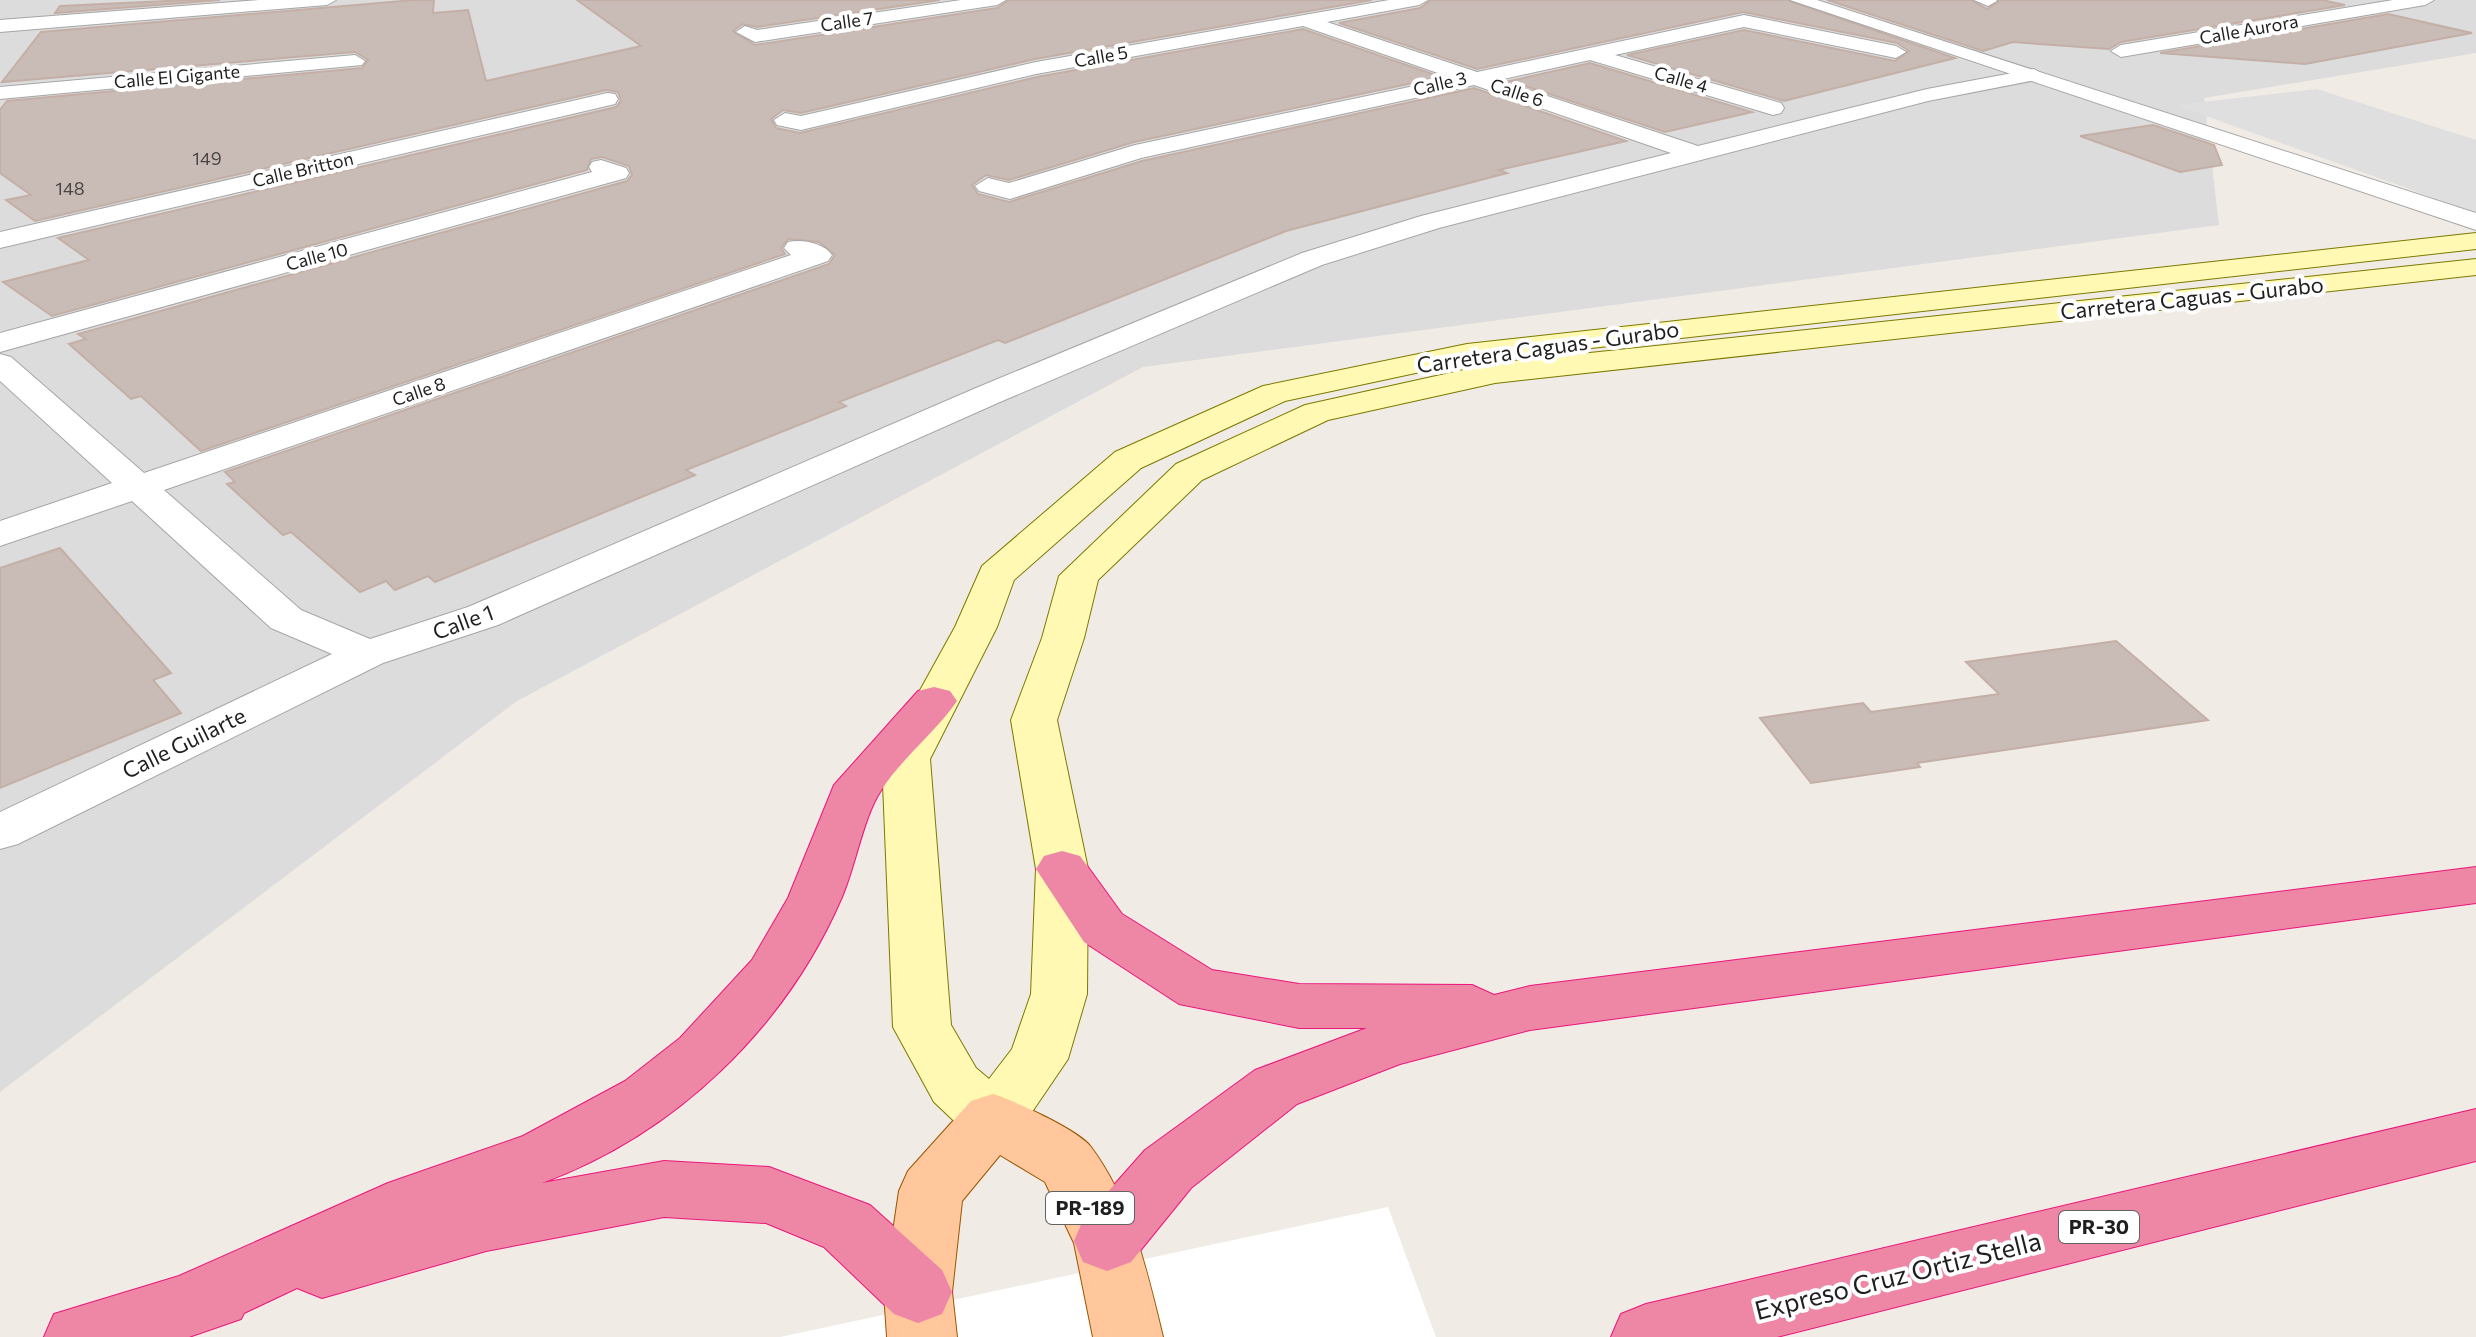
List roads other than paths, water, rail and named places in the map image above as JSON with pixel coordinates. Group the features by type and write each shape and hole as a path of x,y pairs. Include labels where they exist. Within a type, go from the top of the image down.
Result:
{"highway":[{"path":"189,1305 411,1203 545,1155 647,1099 680,1073 701,1055 772,975 815,898 858,785 934,701"},
{"path":"1062,869 1103,928 1199,989 1299,1006 1530,1008"},
{"path":"1107,1241 1168,1169 1276,1087 1389,1044 1530,1008 2476,885"},
{"name":"Expreso Cruz Ortiz Stella","path":"1646,1337 2476,1135"},
{"path":"79,1337 486,1222 664,1189 769,1195 847,1226 920,1314"}],"main road":[{"name":"Carretera Caguas - Gurabo","path":"2476,241 1467,353 1275,393 1128,460 996,575 976,627 934,701 906,759 922,1027 955,1085 993,1119 1038,1059 1059,994 1062,869 1034,720 1063,638 1079,576 1189,472 1317,412 1495,373 2476,267"},
{"name":"PR-189","path":"993,1119 1067,1163 1107,1241 1128,1337"},
{"path":"920,1314 931,1191 993,1119"}],"street":[{"path":"0,26 327,0"},
{"name":"Calle 7","path":"745,32 755,36 997,0"},
{"name":"Calle 5","path":"785,120 801,123 1036,68 1419,0"},
{"path":"1799,0 2476,222"},
{"name":"Calle Aurora","path":"2121,51 2425,0"},
{"name":"Calle 6","path":"1258,5 1700,155"},
{"name":"Calle 3","path":"988,186 1010,191 1135,152 1470,77 1744,21 1896,52"},
{"name":"Calle 4","path":"1588,53 1773,108"},
{"name":"Calle El Gigante","path":"0,93 355,61"},
{"name":"Calle 1","path":"368,654 483,616 988,395 1312,259 1430,222 1927,95 2034,75"},
{"name":"Calle Britton","path":"0,240 607,99"},
{"name":"Calle 10","path":"0,343 617,173 601,167"},
{"name":"Calle 8","path":"0,534 818,255 798,248"},
{"path":"0,364 286,619 368,654"},
{"name":"Calle Guilarte","path":"0,832 368,654"}]}
